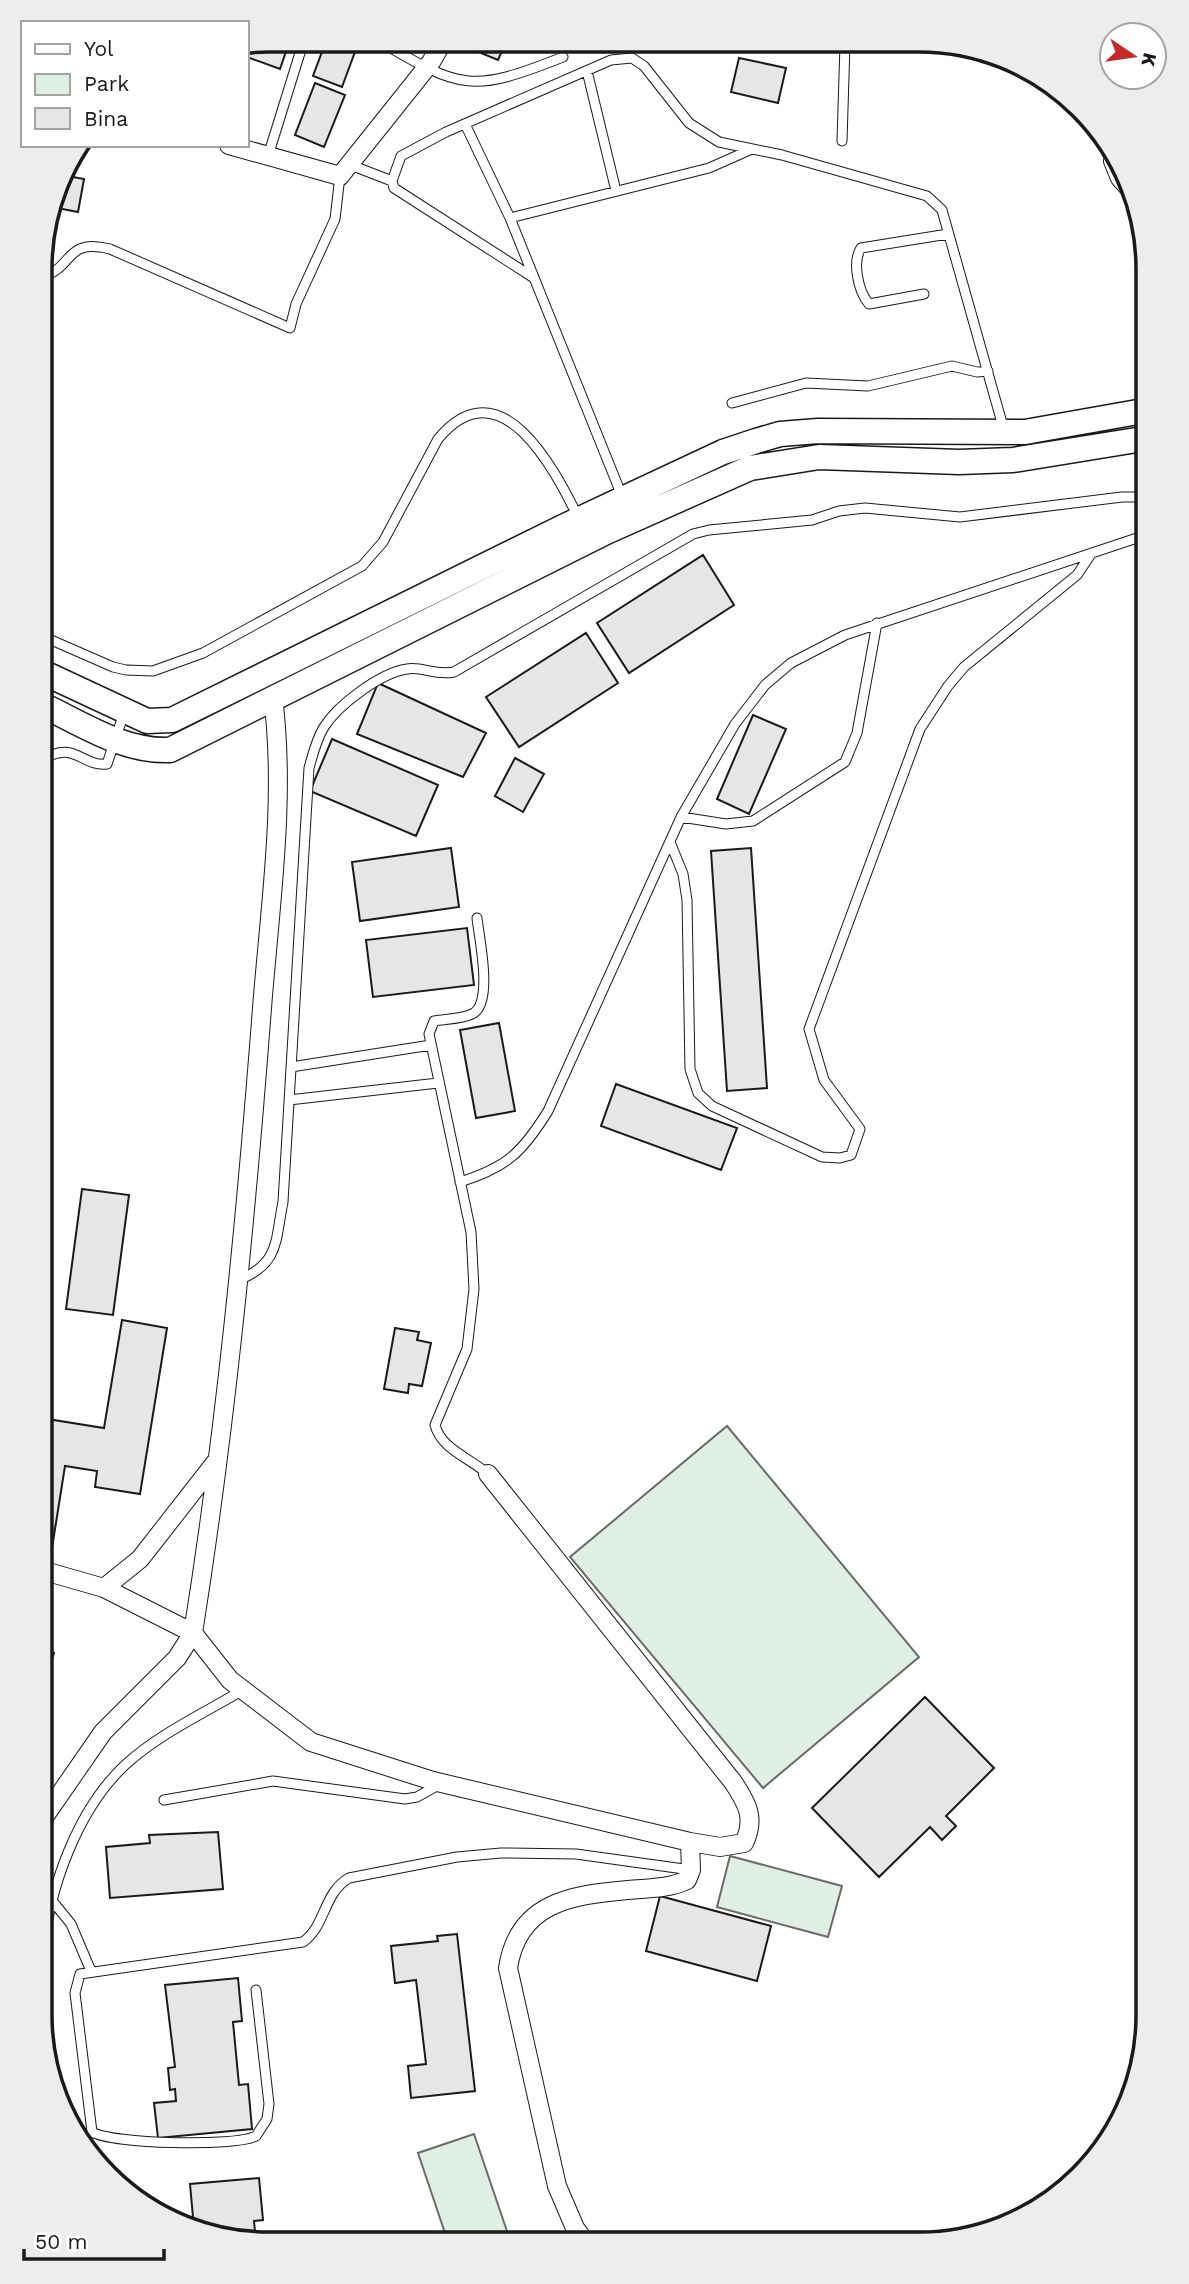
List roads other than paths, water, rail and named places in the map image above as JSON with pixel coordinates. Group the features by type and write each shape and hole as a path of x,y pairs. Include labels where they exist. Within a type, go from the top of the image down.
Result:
{"main road":[{"path":"52,678 125,712 156,723 188,714 628,509 723,452 780,434 818,431 1005,432 1061,428 1137,412"},
{"path":"628,509 750,468 780,461 819,457 959,462 1013,460 1137,440"},
{"path":"52,710 117,741 141,748 170,750 583,530"}],"street":[{"path":"236,147 268,156 344,169 436,52"},
{"path":"52,1806 103,1732 177,1658 193,1633 252,1144 277,821 278,739 273,697"},
{"path":"104,1588 140,1559 215,1462"},
{"path":"52,1573 104,1588 193,1633 230,1680 311,1742 443,1783 690,1842 720,1847 744,1843 750,1832 748,1806 733,1782 488,1474"},
{"path":"578,2232 556,2186 509,1968 512,1945 531,1917 551,1907 624,1890 673,1886 687,1880 691,1870 690,1842"}],"lane":[{"path":"268,156 300,52"},
{"path":"398,52 457,81 480,83 517,75 563,57"},
{"path":"842,141 845,52"},
{"path":"534,278 394,188 392,181 401,156 465,124 624,56 638,61 699,131 719,142 928,196 942,210 1005,432"},
{"path":"587,71 616,191"},
{"path":"465,124 510,218 628,509"},
{"path":"510,218 709,168 752,149"},
{"path":"52,269 79,248 94,245 110,249 290,328 296,304 335,219 344,169 392,181"},
{"path":"924,294 869,303 855,265 856,255 861,248 948,234"},
{"path":"733,402 806,383 868,386 952,366 977,372 988,370"},
{"path":"52,640 113,667 153,671 215,647 362,566 383,542 438,439 467,415 502,416 522,429 557,476 583,530"},
{"path":"237,1281 259,1272 268,1263 283,1202 309,768 324,726 375,680 409,668 440,675 454,672 694,534 709,530 812,520 839,511 865,508 960,517 1137,497"},
{"path":"460,1182 491,1172 520,1152 548,1111 681,817 735,724 765,685 813,650 877,623 1137,538"},
{"path":"670,842 683,874 687,900 689,1053 698,1093 712,1105 813,1153 840,1158 852,1155 860,1129 824,1080 809,1029 812,1014 841,945 920,729 964,667 1077,575 1091,554"},
{"path":"681,817 726,824 753,821 845,762 857,733 877,623"},
{"path":"52,755 76,753 107,764 125,712"},
{"path":"477,918 484,990 481,1007 473,1014 434,1021 429,1034 471,1232 474,1289 471,1322 459,1371 435,1425 438,1437 488,1474"},
{"path":"291,1067 431,1045"},
{"path":"289,1100 438,1083"},
{"path":"52,1912 62,1870 80,1829 99,1796 125,1766 162,1738 243,1690"},
{"path":"164,1800 273,1781 405,1799 425,1794 443,1783"},
{"path":"256,1990 269,2104 267,2119 256,2136 233,2143 115,2140 92,2132 75,1993 80,1974 303,1942 317,1928 337,1885 349,1878 457,1857 512,1853 576,1854 691,1870"},
{"path":"54,1903 71,1924 91,1971"}]}
